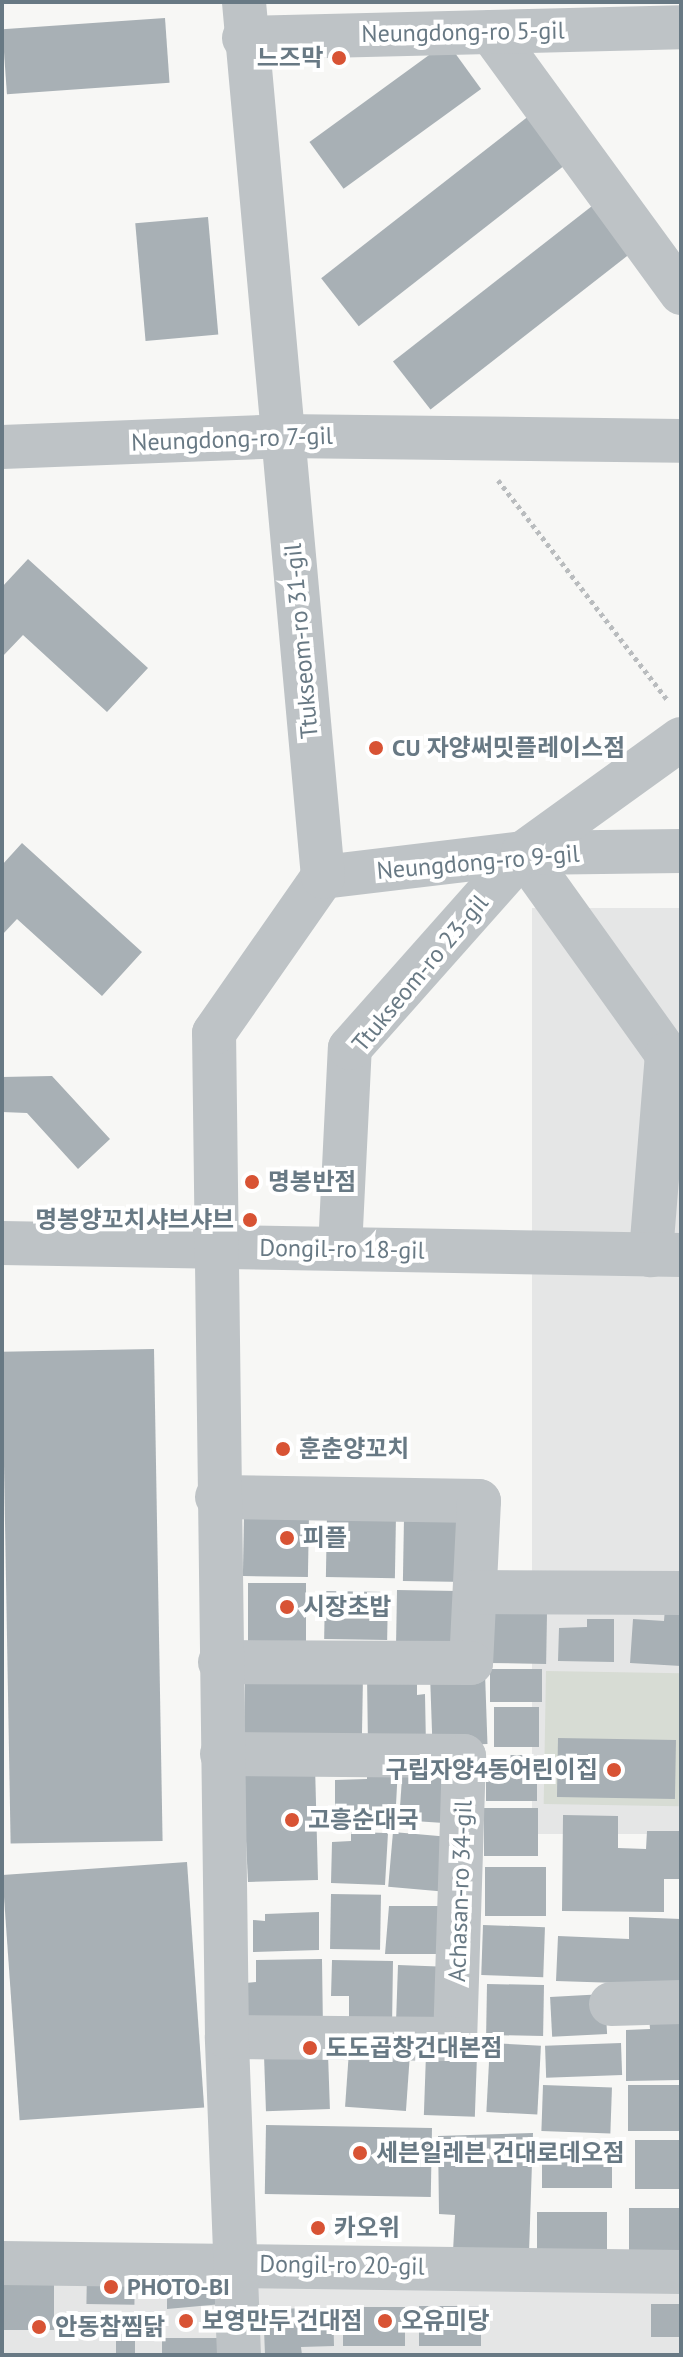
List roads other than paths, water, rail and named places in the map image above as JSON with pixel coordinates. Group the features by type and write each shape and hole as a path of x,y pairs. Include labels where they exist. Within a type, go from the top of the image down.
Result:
{"street":[{"name":"Neungdong-ro 5-gil","path":"244,20 491,32 678,30"},
{"name":"Ttukseom-ro 31-gil","path":"244,20 323,877"},
{"path":"491,32 681,293"},
{"name":"Neungdong-ro 7-gil","path":"2,447 282,436 463,434 681,441"},
{"name":"Ttukseom-ro 23-gil","path":"340,1249 350,1048 523,853 676,722"},
{"name":"Neungdong-ro 9-gil","path":"323,877 523,853 681,851"},
{"path":"523,853 667,1054 666,1255"},
{"path":"239,2355 233,2263 227,2037 213,1247 214,1033 323,877"},
{"name":"Dongil-ro 18-gil","path":"2,1243 666,1255"},
{"path":"217,1497 479,1501 471,1663 220,1662"},
{"path":"475,1592 681,1593"},
{"name":"Achasan-ro 34-gil","path":"222,1754 464,1756 455,2039 227,2037"},
{"path":"611,2004 681,2002"},
{"name":"Dongil-ro 20-gil","path":"2,2263 233,2263 681,2272"}],"place":[{"name":"느즈막","path":"339,58"},
{"name":"CU 자양써밋플레이스점","path":"376,748"},
{"name":"명봉반점","path":"252,1182"},
{"name":"명봉양꼬치샤브샤브","path":"250,1220"},
{"name":"훈춘양꼬치","path":"283,1449"},
{"name":"피플","path":"287,1538"},
{"name":"시장초밥","path":"287,1607"},
{"name":"구립자양4동어린이집","path":"614,1770"},
{"name":"고흥순대국","path":"292,1820"},
{"name":"도도곱창건대본점","path":"310,2048"},
{"name":"세븐일레븐 건대로데오점","path":"360,2153"},
{"name":"카오위","path":"318,2228"},
{"name":"PHOTO-BI","path":"111,2287"},
{"name":"보영만두 건대점","path":"186,2321"},
{"name":"오유미당","path":"385,2321"},
{"name":"안동참찜닭","path":"39,2327"}]}
